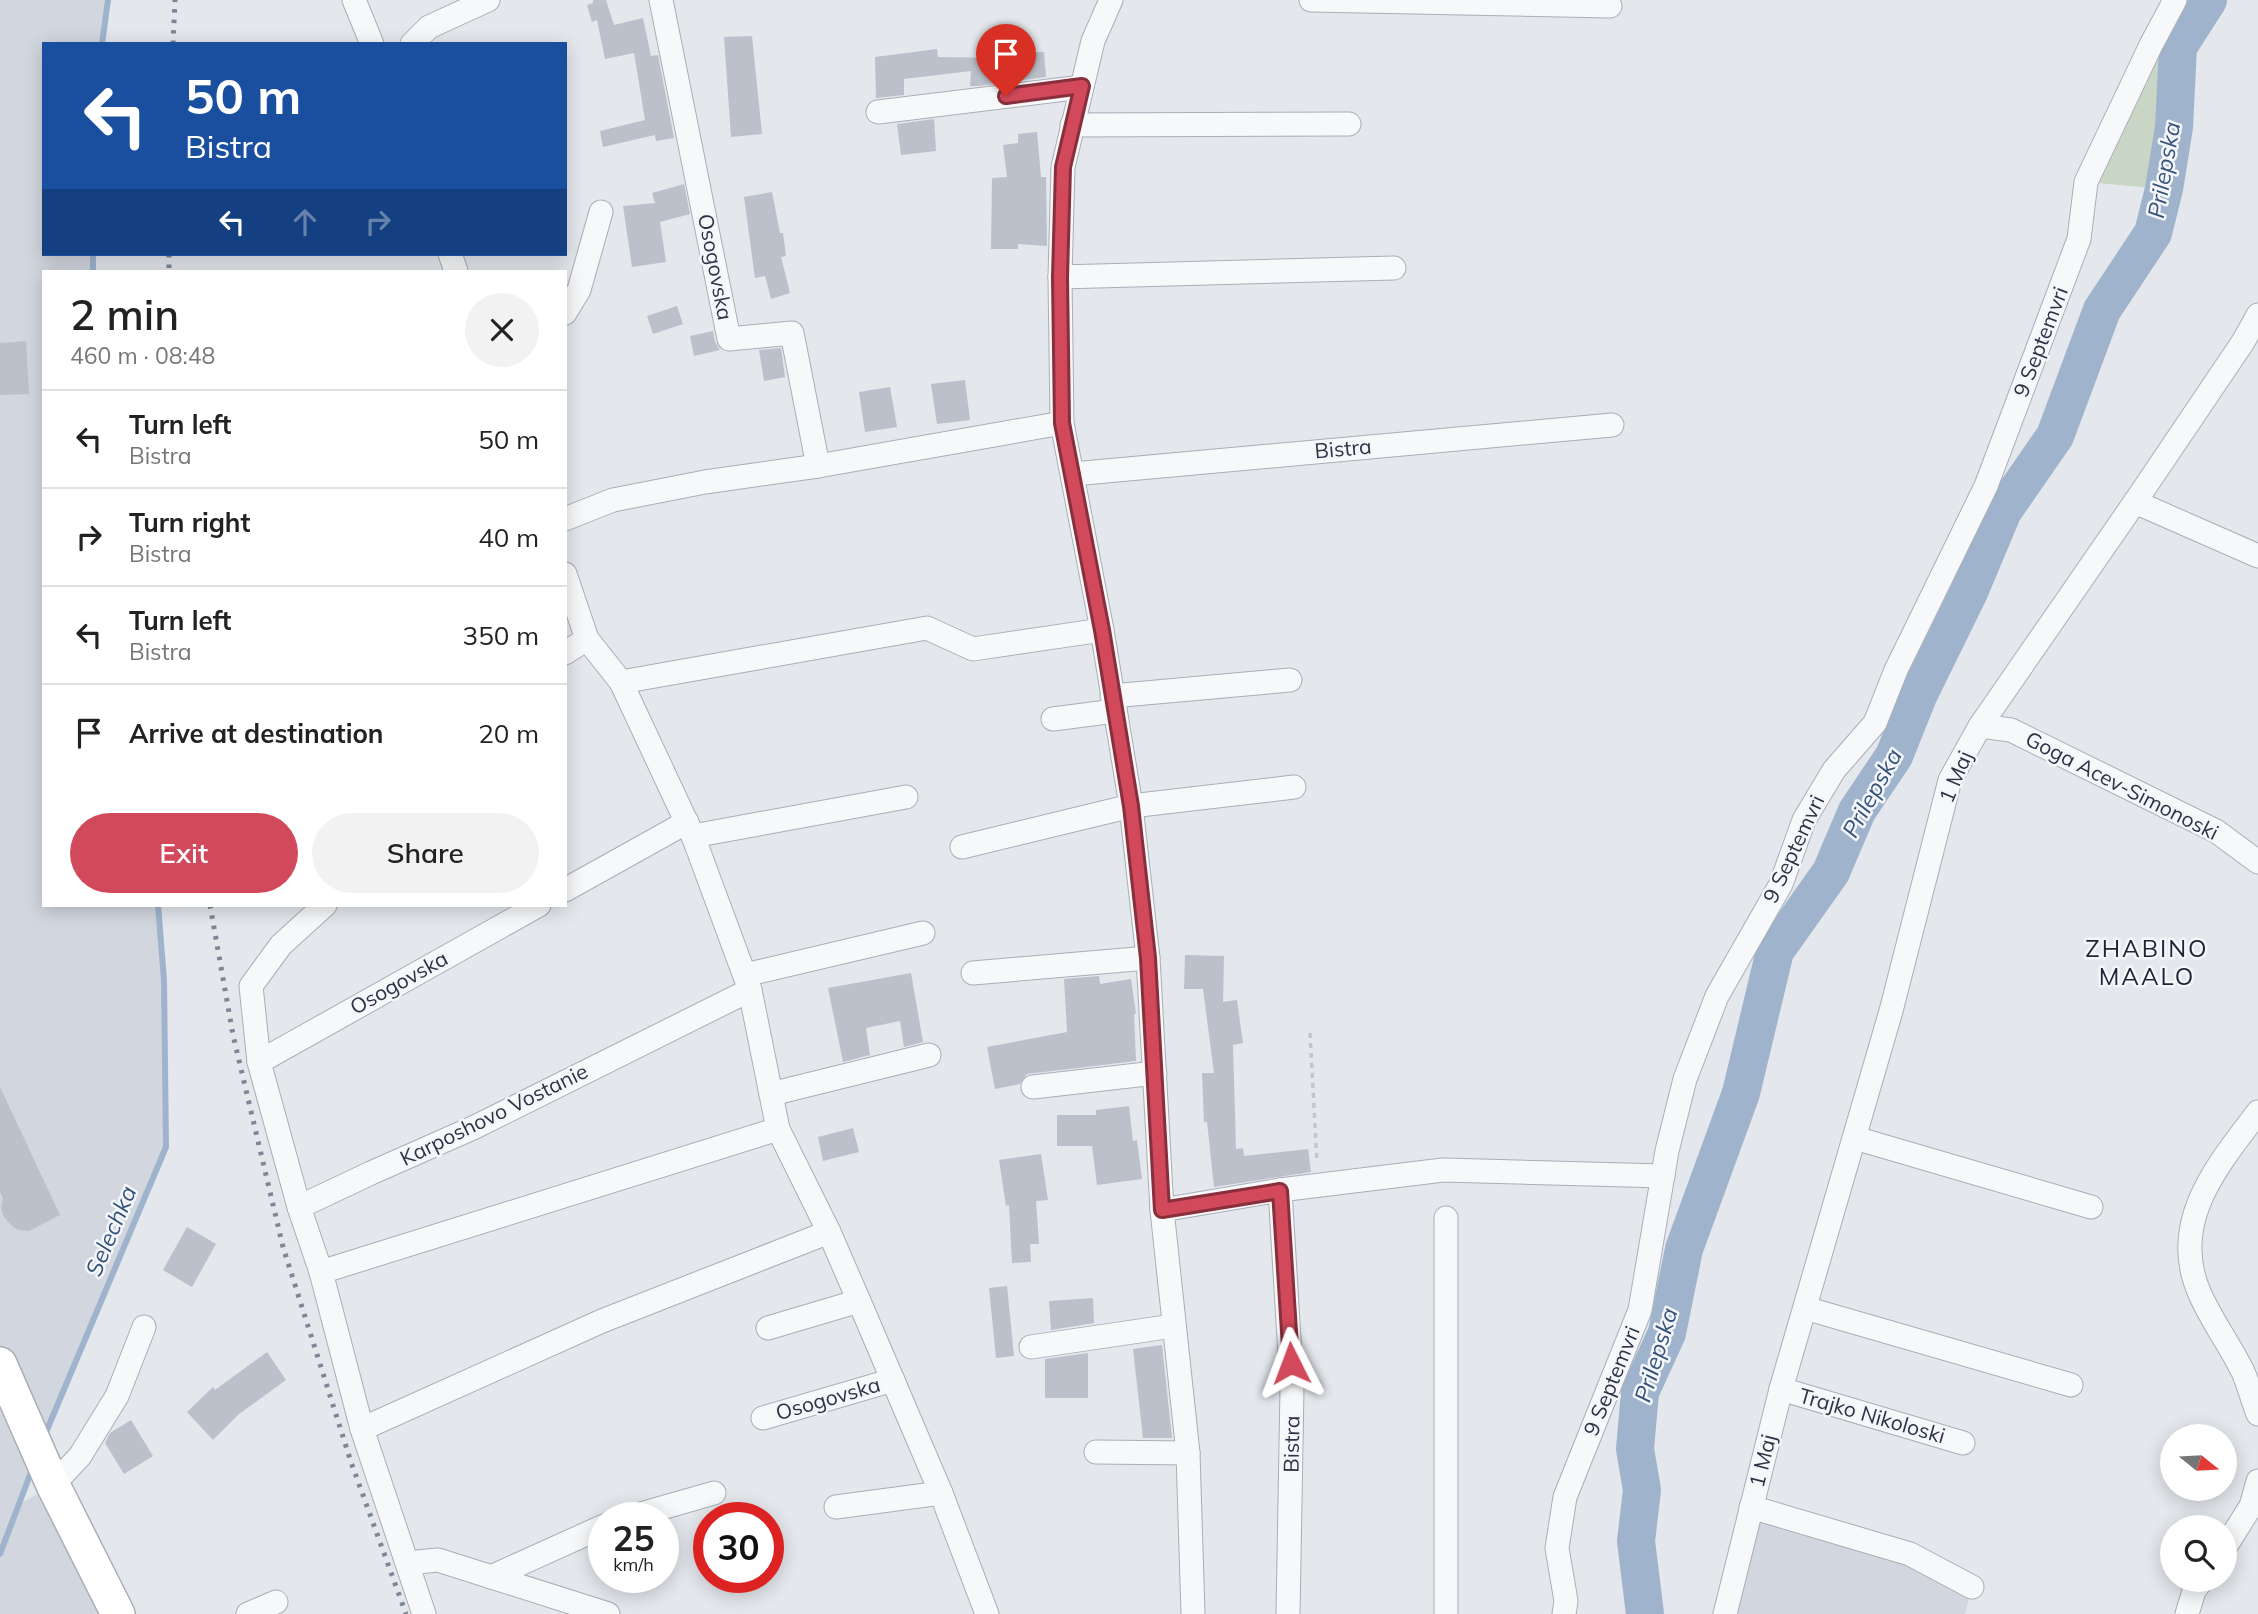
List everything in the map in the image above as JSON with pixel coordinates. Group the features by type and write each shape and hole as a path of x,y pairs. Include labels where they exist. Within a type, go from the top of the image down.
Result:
{"main road":[{"path":"0,1364 53,1485 118,1614"}],"street":[{"path":"354,0 371,42"},
{"path":"414,42 429,27 488,0"},
{"name":"Osogovska","path":"661,0 729,339 792,332 818,466"},
{"path":"1111,0 1093,41 1063,167 1060,277 1062,423 1102,630 1131,806 1148,958 1162,1210 1188,1452 1194,1614"},
{"path":"1311,0 1609,6"},
{"name":"9 Septemvri","path":"1564,1614 1566,1601 1558,1548 1565,1497 1640,1310 1663,1176 1685,1079 1717,996 1781,884 1804,820 1834,770 1875,723 1896,670 1939,587 1986,486 2079,239 2086,182 2175,0"},
{"path":"878,113 1082,86"},
{"path":"1072,125 1349,124"},
{"path":"567,310 579,290 601,212"},
{"path":"1060,277 1394,268"},
{"name":"1 Maj","path":"1725,1614 1782,1390 1856,1138 1950,780 1979,726 2135,502 2250,344 2258,315"},
{"path":"567,518 613,500 705,482 818,466 1062,423"},
{"name":"Bistra","path":"1073,474 1612,425"},
{"path":"2135,502 2258,556"},
{"name":"Osogovska","path":"567,582 587,639 621,682 690,829 747,982 778,1129 829,1232 859,1301 941,1493 987,1614"},
{"path":"621,682 927,628 973,649 1102,630"},
{"path":"567,652 587,639"},
{"path":"1053,719 1113,703 1290,680"},
{"name":"Goga Acev-Simonoski","path":"1979,726 2011,730 2216,831 2258,862"},
{"path":"962,847 1131,806 1294,787"},
{"path":"567,889 690,829 906,797"},
{"path":"323,907 281,945 251,986 259,1062 299,1208 321,1272 362,1429 424,1614"},
{"name":"Osogovska","path":"259,1062 535,907"},
{"path":"747,982 923,933"},
{"path":"973,973 1148,958"},
{"name":"Karposhovo Vostanie","path":"299,1208 475,1128 747,982"},
{"path":"771,1094 929,1055"},
{"path":"1033,1087 1155,1073"},
{"path":"2258,1112 2202,1193 2190,1231 2191,1271 2199,1292 2243,1373 2258,1414"},
{"path":"321,1272 778,1129"},
{"path":"1856,1138 2091,1207"},
{"path":"1162,1210 1319,1185 1443,1170 1663,1176"},
{"name":"Bistra","path":"1280,1191 1292,1388 1289,1614"},
{"path":"1446,1218 1446,1614"},
{"path":"362,1429 602,1321 829,1232"},
{"path":"768,1328 859,1301"},
{"path":"1805,1308 2071,1385"},
{"path":"1031,1347 1173,1326"},
{"path":"53,1485 80,1456 117,1396 144,1327"},
{"name":"Osogovska","path":"763,1418 892,1380"},
{"name":"Trajko Nikoloski","path":"1782,1390 1963,1443"},
{"path":"1096,1452 1188,1452"},
{"path":"2237,1528 2251,1506 2258,1481"},
{"path":"679,1503 714,1493"},
{"path":"836,1507 941,1493"},
{"path":"1751,1507 1910,1554 1972,1587"},
{"path":"491,1577 588,1533"},
{"path":"407,1563 438,1560 608,1614"},
{"path":"2187,1614 2194,1592"},
{"path":"248,1614 276,1602"}],"path":[{"path":"1310,1033 1319,1185"}],"shaded area":[{"path":"0,0 108,0 102,42 42,42 42,256 93,256 93,270 42,270 42,907 158,907 164,980 166,1147 54,1410 20,1504 53,1485 118,1614 0,1614"},
{"path":"1751,1507 1972,1587 1965,1614 1725,1614"}],"green space":[{"path":"2175,0 2208,0 2178,47 2174,127 2164,189 2086,182"}],"building":[{"path":"593,0 606,0 614,25 643,18 651,56 658,55 674,138 656,141 655,135 603,147 600,131 645,120 634,53 605,59 597,20 592,22 587,5 593,3"},
{"path":"752,36 762,134 731,137 724,37"},
{"path":"937,49 938,57 1004,58 1003,54 1044,52 1046,77 978,86 970,86 971,71 904,79 904,95 876,98 875,57"},
{"path":"934,119 936,151 901,155 897,124"},
{"path":"1037,132 1041,177 1046,177 1047,246 1018,244 1018,249 991,249 992,178 1007,177 1003,145 1018,143 1018,134"},
{"path":"684,184 690,214 660,222 666,262 632,267 623,206 655,203 652,193"},
{"path":"772,192 780,233 783,233 786,256 781,257 790,293 771,299 765,276 755,278 744,197"},
{"path":"677,306 683,324 653,334 647,316"},
{"path":"713,331 720,350 694,356 690,336"},
{"path":"26,341 29,394 0,395 0,343"},
{"path":"781,348 785,377 764,381 759,350"},
{"path":"965,380 970,420 937,424 931,384"},
{"path":"890,387 897,427 865,432 859,392"},
{"path":"1185,955 1224,956 1223,1002 1237,1000 1243,1043 1233,1045 1236,1149 1243,1148 1244,1156 1308,1149 1311,1172 1214,1187 1207,1122 1204,1122 1202,1073 1214,1073 1203,989 1184,989"},
{"path":"911,973 923,1042 904,1047 900,1021 866,1028 870,1055 843,1062 828,988"},
{"path":"1099,976 1100,984 1131,979 1136,1014 1136,1061 1027,1074 1020,1084 995,1089 987,1047 1067,1032 1064,979"},
{"path":"0,1087 60,1215 29,1231 18,1230 11,1225 1,1208"},
{"path":"1129,1106 1133,1141 1137,1140 1142,1179 1097,1185 1092,1146 1057,1146 1057,1115 1096,1115 1096,1110"},
{"path":"853,1128 859,1152 823,1161 818,1137"},
{"path":"1041,1154 1048,1200 1036,1201 1039,1244 1030,1244 1031,1262 1012,1263 1009,1205 1006,1206 999,1160"},
{"path":"187,1227 216,1244 192,1287 163,1270"},
{"path":"1007,1286 1014,1356 996,1358 989,1288"},
{"path":"1093,1298 1094,1323 1051,1330 1049,1301"},
{"path":"1162,1345 1172,1438 1143,1438 1133,1349"},
{"path":"267,1352 286,1380 239,1414 213,1440 187,1412 213,1387 215,1390"},
{"path":"1088,1353 1088,1398 1045,1398 1045,1359"},
{"path":"131,1420 153,1456 124,1474 105,1443 110,1433"}],"waterway":[{"name":"Selechka","path":"102,42 108,0"},
{"name":"Prilepska","path":"1645,1614 1636,1541 1642,1490 1635,1449 1640,1392 1667,1333 1684,1249 1741,1093 1775,951 1831,872 1857,811 1894,756 1918,696 1969,592 2003,511 2055,436 2102,310 2153,233 2164,189 2174,127 2178,47 2208,0"},
{"name":"Selechka","path":"93,256 93,270"},
{"name":"Selechka","path":"44,1437 166,1147 164,980 158,907"},
{"name":"Selechka","path":"0,1554 33,1467"}],"railway":[{"path":"173,42 175,0"},
{"path":"169,256 169,270"},
{"path":"210,907 233,1035 283,1247 351,1462 406,1614"}],"district":[{"name":"ZHABINO MAALO","path":"2147,963"}],"route":[{"path":"1006,96 1082,86 1063,167 1060,277 1062,423 1102,630 1131,806 1148,958 1162,1210 1280,1191 1291,1363"}]}
